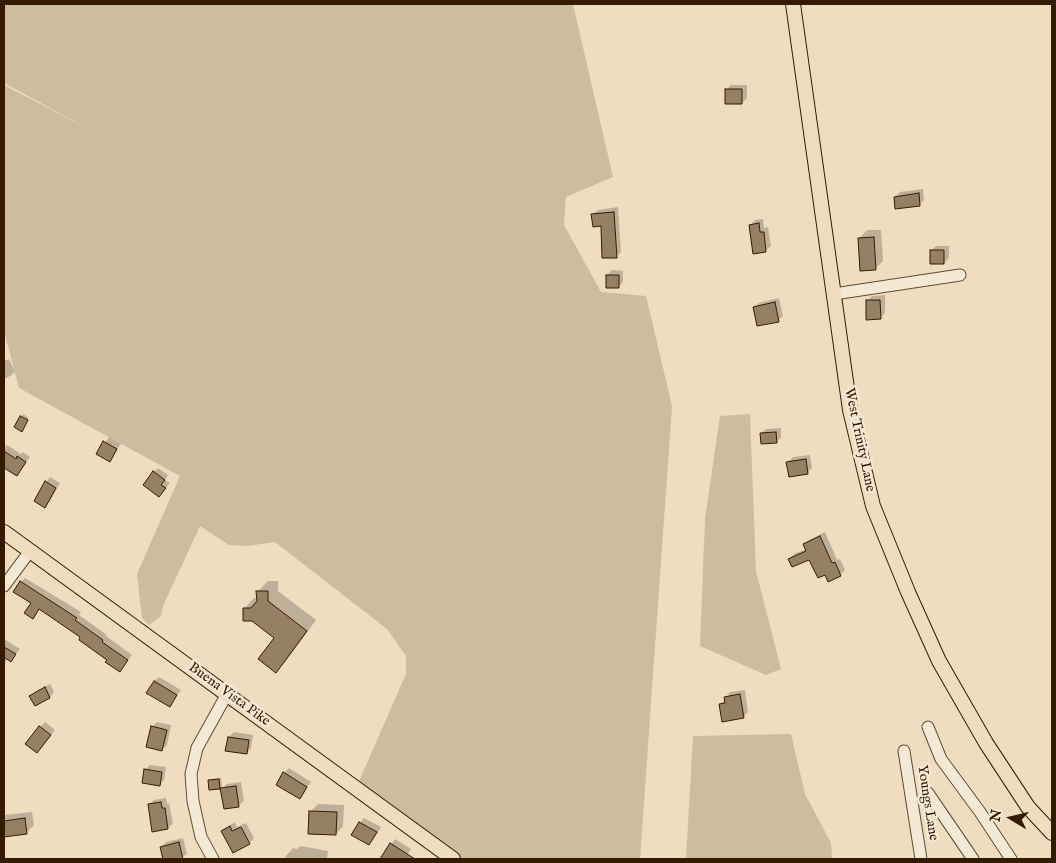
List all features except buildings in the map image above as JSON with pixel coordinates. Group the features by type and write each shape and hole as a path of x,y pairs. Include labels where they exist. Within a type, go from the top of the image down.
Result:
{"main road":[{"name":"West Trinity Lane","path":"793,4 850,410 873,506 939,661 986,743 1028,807 1052,833"},
{"name":"Buena Vista Pike","path":"4,532 453,859"}],"street":[{"path":"834,294 960,275"},
{"path":"4,586 30,551"},
{"path":"213,859 201,837 194,801 192,774 197,748 227,694"},
{"path":"928,726 941,759 980,812 1011,859"},
{"name":"Youngs Lane","path":"904,751 921,859"},
{"path":"928,793 973,859"}],"shaded area":[{"path":"4,4 573,4 613,177 566,197 564,225 601,292 646,296 672,406 640,859 453,859 356,788 406,674 406,656 387,629 275,542 247,546 229,545 200,526 163,606 161,616 149,625 142,618 137,574 180,476 19,388 4,331 4,85 92,131 4,83"},
{"path":"750,414 756,571 781,669 766,675 700,646 705,519 720,416"},
{"path":"791,734 805,794 831,843 832,859 686,859 693,736"}]}
